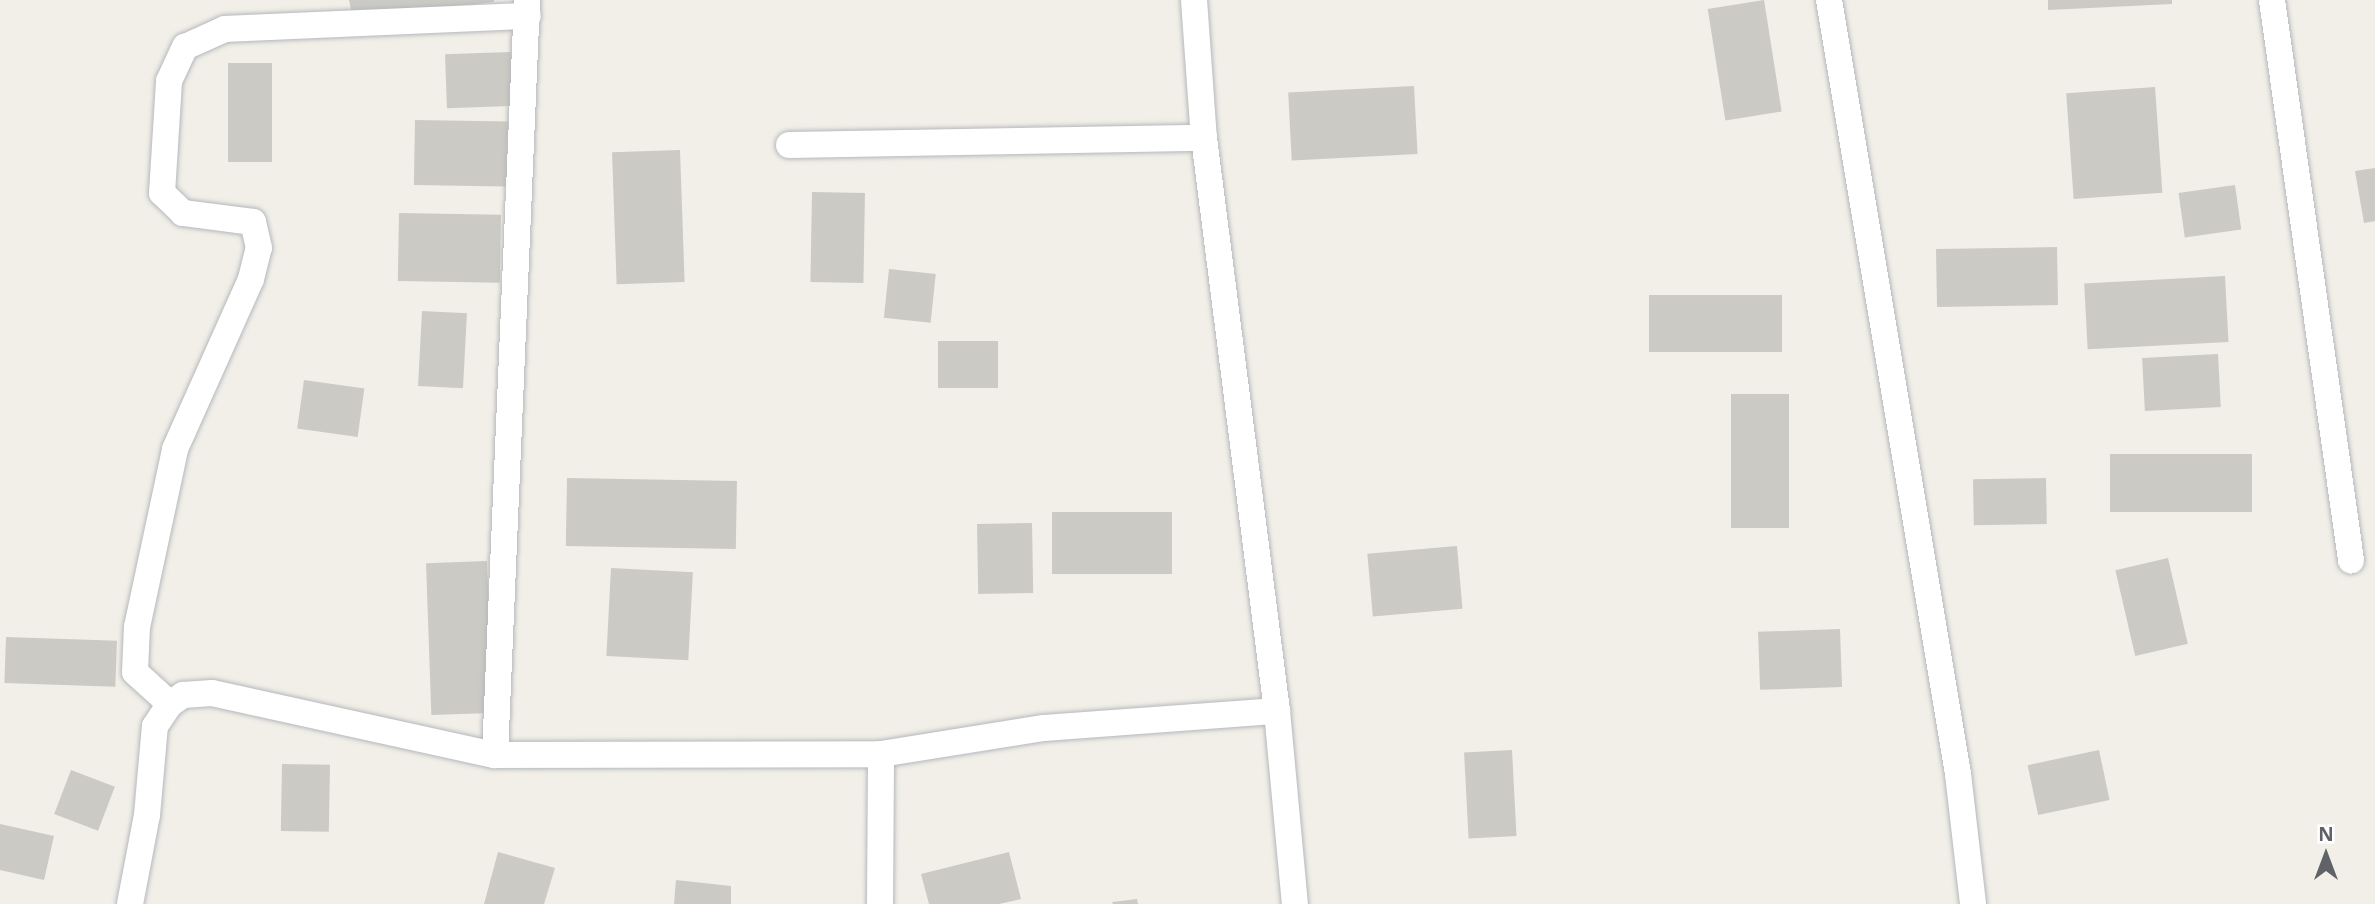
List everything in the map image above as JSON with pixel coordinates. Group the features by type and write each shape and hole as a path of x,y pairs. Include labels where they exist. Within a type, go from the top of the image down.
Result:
{"street":[{"path":"1194,0 1204,138 1277,711 1295,904"},
{"path":"1829,0 1954,749 1973,904"},
{"path":"2272,0 2351,560"},
{"path":"170,704 135,672 137,627 175,449 251,279 259,248 253,222 183,214 162,193 169,81 185,47 225,29 528,8 495,755"},
{"path":"789,145 1204,138"},
{"path":"130,904 147,814 155,726 170,704 183,695 212,693 495,755 881,754 1044,728 1277,711"},
{"path":"880,904 881,754"}],"building":[{"path":"349,0 494,0 494,2 353,18"},
{"path":"1764,0 1782,112 1725,121 1708,9"},
{"path":"2048,0 2172,0 2172,4 2048,10"},
{"path":"511,52 513,106 447,108 445,54"},
{"path":"228,63 272,63 272,162 228,162"},
{"path":"1414,86 1418,154 1292,161 1288,93"},
{"path":"2155,87 2162,193 2074,199 2066,93"},
{"path":"415,120 508,122 507,187 414,185"},
{"path":"680,150 685,282 617,284 612,152"},
{"path":"2375,168 2375,221 2364,223 2355,171"},
{"path":"2235,185 2241,230 2185,237 2179,193"},
{"path":"812,192 865,193 863,283 810,282"},
{"path":"399,213 501,215 500,283 398,281"},
{"path":"2057,247 2058,305 1937,307 1936,249"},
{"path":"889,269 936,274 931,323 884,318"},
{"path":"2225,276 2228,342 2088,349 2084,283"},
{"path":"1649,295 1782,295 1782,352 1649,352"},
{"path":"422,311 467,313 463,388 418,386"},
{"path":"938,341 998,341 998,388 938,388"},
{"path":"2218,354 2221,407 2145,411 2142,358"},
{"path":"304,380 364,388 358,437 297,429"},
{"path":"1731,394 1789,394 1789,528 1731,528"},
{"path":"2110,454 2252,454 2252,512 2110,512"},
{"path":"567,478 737,481 736,549 566,546"},
{"path":"2046,478 2047,524 1974,525 1973,479"},
{"path":"1052,512 1172,512 1172,574 1052,574"},
{"path":"1032,523 1033,593 978,594 977,524"},
{"path":"1457,546 1462,609 1373,617 1367,554"},
{"path":"2168,558 2188,644 2135,656 2115,570"},
{"path":"487,561 492,713 431,715 426,563"},
{"path":"611,568 693,572 688,660 606,656"},
{"path":"1840,629 1842,687 1760,690 1758,632"},
{"path":"6,637 117,641 115,687 4,683"},
{"path":"1512,750 1517,836 1469,838 1464,753"},
{"path":"2099,750 2110,800 2038,815 2028,765"},
{"path":"282,764 330,765 329,832 281,831"},
{"path":"71,770 115,787 98,831 54,814"},
{"path":"0,824 54,836 44,880 0,870"},
{"path":"498,852 555,868 544,904 484,904"},
{"path":"1009,852 1021,899 999,904 929,904 921,874"},
{"path":"676,880 731,886 731,904 674,904"},
{"path":"1137,899 1138,904 1112,902"}]}
